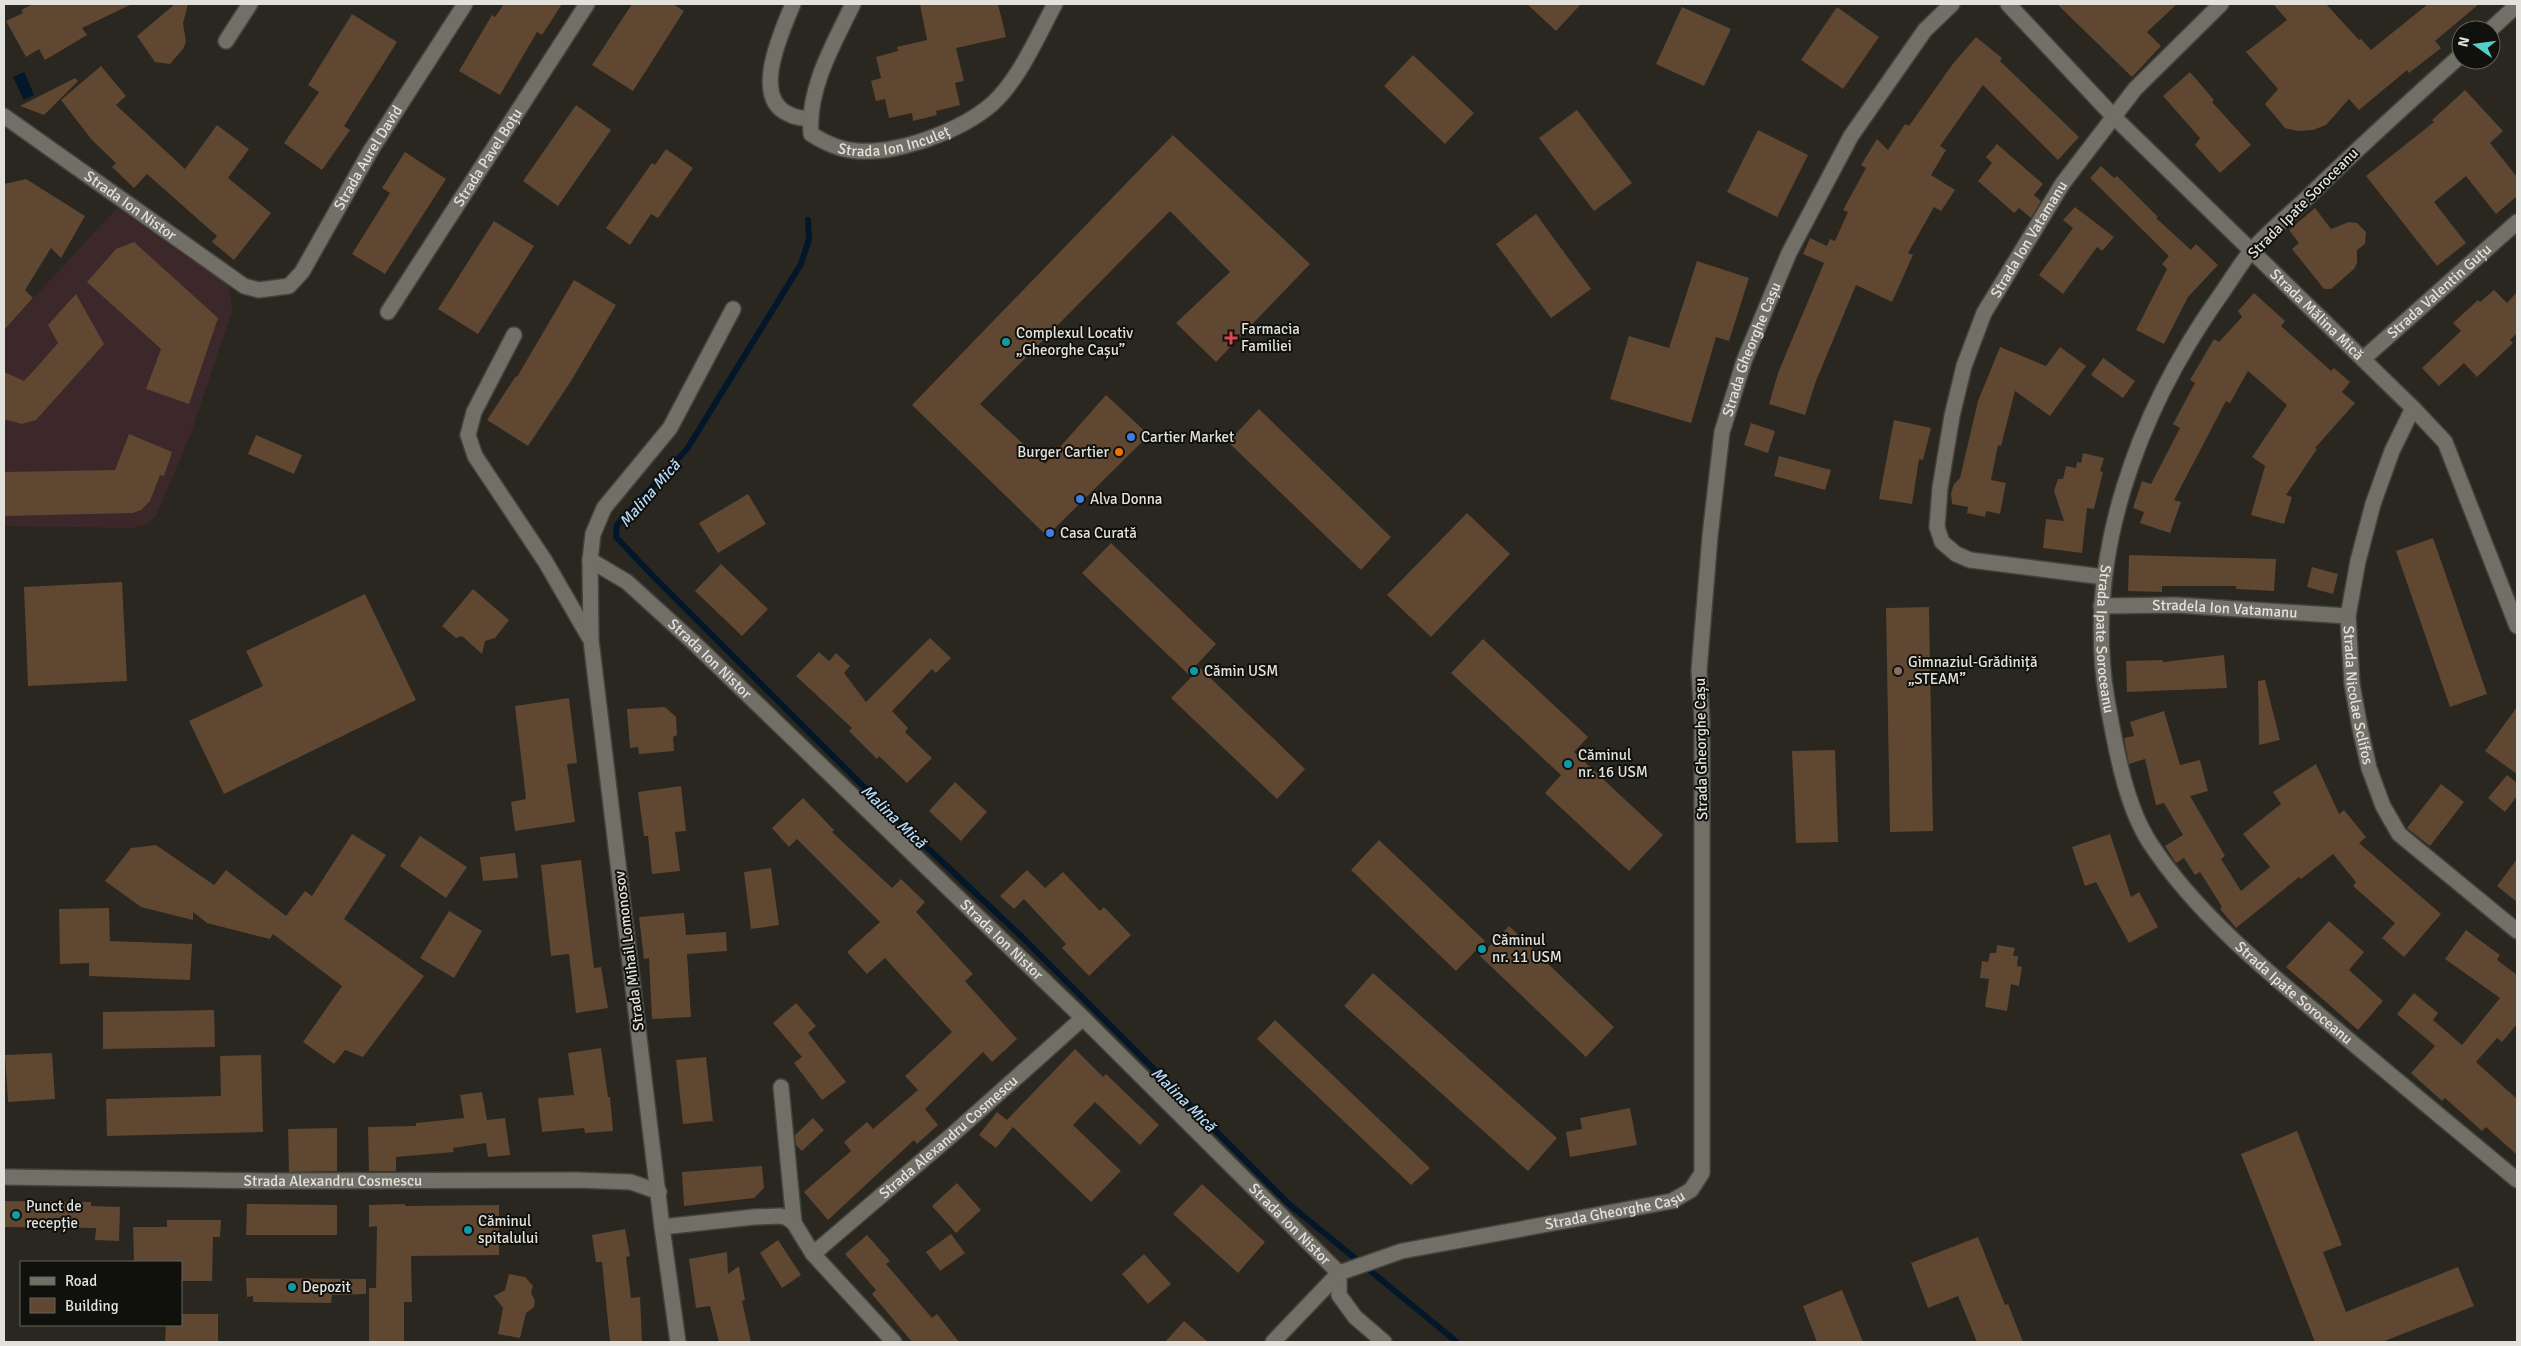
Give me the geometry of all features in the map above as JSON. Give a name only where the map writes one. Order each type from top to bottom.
[{"type":"street","points":[[226,41],[250,4]]},
{"type":"street","name":"Strada Aurel David","points":[[259,290],[289,286],[302,272],[371,150],[466,4]]},
{"type":"street","name":"Strada Pavel Boțu","points":[[388,312],[587,4]]},
{"type":"street","points":[[793,4],[770,67],[769,84],[774,102],[789,115],[810,119],[828,57],[853,4]]},
{"type":"street","name":"Strada Ion Inculeț","points":[[810,119],[811,134],[824,142],[858,151],[896,147],[944,132],[992,104],[1006,88],[1055,4]]},
{"type":"street","name":"Strada Gheorghe Cașu","points":[[1339,1273],[1402,1250],[1672,1202],[1691,1190],[1702,1173],[1703,809],[1699,671],[1710,536],[1722,432],[1744,361],[1789,253],[1851,136],[1925,30],[1952,4]]},
{"type":"street","name":"Strada Mălina Mică","points":[[2008,4],[2114,117],[2413,408],[2445,442],[2517,626]]},
{"type":"street","name":"Strada Ion Vatamanu","points":[[2104,577],[1970,560],[1956,554],[1942,542],[1937,526],[1940,488],[1952,416],[1964,366],[1984,313],[2063,183],[2135,89],[2221,4]]},
{"type":"street","points":[[2501,20],[2517,5]]},
{"type":"street","name":"Strada Ipate Soroceanu","points":[[2451,65],[2373,134],[2252,251],[2207,314],[2171,374],[2148,418],[2118,511],[2104,577],[2101,606],[2102,670],[2125,784],[2147,838],[2165,865],[2200,905],[2268,972],[2517,1180]]},
{"type":"street","name":"Strada Ion Nistor","points":[[4,116],[244,286],[259,290]]},
{"type":"street","name":"Strada Valentin Guțu","points":[[2363,359],[2517,222]]},
{"type":"street","name":"Strada Mihail Lomonosov","points":[[678,1342],[662,1227],[592,640],[590,560],[593,534],[604,508],[670,428],[733,309]]},
{"type":"street","points":[[514,335],[474,412],[468,435],[475,456],[545,561],[592,640]]},
{"type":"street","name":"Strada Nicolae Sclifos","points":[[2413,408],[2392,450],[2373,504],[2358,561],[2348,616],[2352,684],[2360,728],[2369,768],[2383,806],[2399,834],[2517,931]]},
{"type":"street","name":"Strada Ion Nistor","points":[[590,560],[627,582],[693,642],[1083,1018],[1339,1273],[1340,1295],[1355,1317],[1384,1342]]},
{"type":"street","name":"Stradela Ion Vatamanu","points":[[2101,606],[2176,606],[2348,616]]},
{"type":"street","name":"Strada Alexandru Cosmescu","points":[[813,1254],[952,1135],[1083,1018]]},
{"type":"street","points":[[781,1087],[794,1223],[813,1254],[894,1342]]},
{"type":"street","name":"Strada Alexandru Cosmescu","points":[[4,1177],[270,1181],[576,1180],[631,1182],[658,1192]]},
{"type":"street","points":[[662,1227],[781,1216],[794,1223]]},
{"type":"street","points":[[1273,1342],[1339,1273]]},
{"type":"shaded area","points":[[117,208],[188,258],[225,280],[230,291],[232,311],[191,433],[156,516],[145,525],[132,528],[4,526],[4,330]]},
{"type":"water","points":[[24,72],[34,95],[24,100],[13,77]]},
{"type":"building","points":[[33,4],[132,4],[82,28],[87,35],[45,60],[39,49],[26,57],[6,21],[23,13],[21,10]]},
{"type":"building","points":[[175,4],[188,4],[183,23],[186,42],[183,49],[170,64],[155,62],[137,36]]},
{"type":"building","points":[[504,4],[562,4],[542,35],[537,32],[500,95],[459,71],[492,15],[495,17]]},
{"type":"building","points":[[632,4],[673,4],[684,11],[633,91],[592,65]]},
{"type":"building","points":[[920,4],[998,4],[1006,37],[956,48],[964,81],[955,83],[960,105],[936,111],[937,115],[913,121],[912,113],[889,118],[885,99],[876,101],[871,81],[881,78],[876,57],[898,51],[897,47],[927,40]]},
{"type":"building","points":[[1527,4],[1581,4],[1556,31]]},
{"type":"building","points":[[2057,4],[2177,4],[2147,32],[2161,46],[2132,77]]},
{"type":"building","points":[[2273,4],[2326,4],[2359,40],[2361,39],[2371,50],[2428,4],[2479,4],[2460,20],[2451,20],[2451,28],[2435,41],[2441,48],[2409,73],[2407,70],[2359,110],[2349,99],[2326,125],[2313,130],[2298,131],[2285,128],[2265,104],[2278,89],[2246,52],[2287,20]]},
{"type":"building","points":[[1682,7],[1731,29],[1704,86],[1656,64]]},
{"type":"building","points":[[1837,7],[1879,37],[1843,89],[1801,60]]},
{"type":"building","points":[[352,14],[397,42],[344,126],[350,130],[322,170],[284,143],[319,92],[308,85]]},
{"type":"building","points":[[1976,37],[2002,58],[2000,61],[2079,137],[2058,160],[1983,85],[1940,146],[1946,150],[1931,175],[1955,190],[1941,211],[1934,207],[1908,253],[1913,255],[1892,302],[1856,285],[1816,381],[1805,415],[1769,404],[1778,373],[1824,263],[1803,254],[1810,238],[1827,246],[1830,239],[1835,241],[1848,212],[1843,210],[1866,168],[1861,165],[1877,139],[1888,150],[1905,124],[1909,126],[1952,65]]},
{"type":"building","points":[[1413,55],[1474,113],[1445,144],[1384,86]]},
{"type":"building","points":[[101,66],[126,96],[116,105],[185,169],[217,125],[249,149],[228,178],[271,213],[234,260],[212,242],[217,236],[147,174],[134,188],[112,167],[116,163],[92,140],[61,100]]},
{"type":"building","points":[[2190,72],[2214,100],[2212,102],[2251,145],[2220,173],[2195,145],[2200,138],[2163,96]]},
{"type":"building","points":[[75,78],[78,81],[44,115],[20,106]]},
{"type":"building","points":[[2465,90],[2503,131],[2490,143],[2517,177],[2517,196],[2496,214],[2466,176],[2434,202],[2466,243],[2437,266],[2366,176],[2434,122],[2432,120]]},
{"type":"building","points":[[576,105],[611,130],[558,206],[523,181]]},
{"type":"building","points":[[1577,110],[1632,183],[1594,211],[1539,138]]},
{"type":"building","points":[[1758,130],[1808,155],[1777,217],[1727,192]]},
{"type":"building","name":"Complexul Locativ „Gheorghe Cașu”","points":[[1173,135],[1310,264],[1216,362],[1176,323],[1230,272],[1170,211],[980,404],[1045,464],[1106,395],[1149,435],[1047,536],[912,405]]},
{"type":"building","points":[[1997,144],[2043,184],[2034,195],[2041,201],[2031,218],[2019,208],[2014,213],[1978,181],[1992,163],[1986,157]]},
{"type":"building","points":[[666,149],[693,168],[658,218],[651,214],[630,245],[606,228],[652,163],[655,165]]},
{"type":"building","points":[[405,152],[446,179],[385,274],[352,254],[390,193],[382,188]]},
{"type":"building","points":[[2101,166],[2114,178],[2117,176],[2158,217],[2156,218],[2191,250],[2196,244],[2218,265],[2188,297],[2164,344],[2136,330],[2167,269],[2162,264],[2169,256],[2090,178]]},
{"type":"building","points":[[26,179],[85,216],[61,258],[51,248],[25,290],[33,298],[4,330],[4,184]]},
{"type":"building","points":[[2075,207],[2114,237],[2102,251],[2097,247],[2063,294],[2039,275],[2073,228],[2063,220]]},
{"type":"building","points":[[2315,208],[2331,229],[2349,222],[2357,223],[2366,232],[2365,244],[2357,250],[2357,263],[2354,269],[2331,289],[2324,289],[2292,249],[2299,243],[2289,230]]},
{"type":"building","points":[[1536,214],[1591,289],[1551,318],[1496,244]]},
{"type":"building","points":[[494,221],[534,246],[478,334],[438,309]]},
{"type":"building","points":[[134,242],[218,318],[189,404],[146,389],[161,349],[87,282],[116,249]]},
{"type":"building","points":[[1697,261],[1749,278],[1729,341],[1716,337],[1691,423],[1610,399],[1629,336],[1669,348]]},
{"type":"building","points":[[574,280],[616,305],[571,381],[528,446],[487,420],[517,377]]},
{"type":"building","points":[[2494,290],[2507,303],[2517,292],[2517,333],[2510,340],[2513,343],[2477,377],[2464,363],[2439,386],[2422,368],[2461,331],[2453,323],[2478,300],[2480,302]]},
{"type":"building","points":[[2254,293],[2285,321],[2281,326],[2331,371],[2334,368],[2350,382],[2342,392],[2355,403],[2315,448],[2317,449],[2286,495],[2292,497],[2284,524],[2251,515],[2265,466],[2252,457],[2287,405],[2248,371],[2230,403],[2226,401],[2174,500],[2181,502],[2170,533],[2140,523],[2144,512],[2133,508],[2142,481],[2151,484],[2180,428],[2173,424],[2195,383],[2190,380],[2214,339],[2219,342],[2242,317],[2238,311]]},
{"type":"building","points":[[76,294],[104,344],[36,420],[22,424],[4,419],[4,372],[24,381],[37,367],[58,343],[48,325]]},
{"type":"building","points":[[2000,347],[2046,366],[2060,347],[2086,366],[2050,416],[2015,391],[2001,446],[1998,445],[1991,480],[2006,483],[2000,514],[1986,511],[1985,517],[1967,513],[1968,507],[1952,504],[1951,493],[1954,484],[1960,478],[1978,401]]},
{"type":"building","points":[[2103,358],[2135,381],[2123,398],[2091,375]]},
{"type":"building","points":[[1259,409],[1391,537],[1361,570],[1228,442]]},
{"type":"building","points":[[1894,420],[1931,428],[1923,460],[1919,459],[1912,504],[1879,499]]},
{"type":"building","points":[[1751,423],[1775,431],[1768,453],[1744,445]]},
{"type":"building","points":[[129,434],[172,452],[164,476],[160,475],[150,501],[141,510],[133,513],[4,516],[4,472],[115,470]]},
{"type":"building","points":[[256,435],[302,455],[294,474],[248,454]]},
{"type":"building","points":[[2083,453],[2104,458],[2100,471],[2103,472],[2094,509],[2087,508],[2082,553],[2043,548],[2046,519],[2064,521],[2054,491],[2058,479],[2063,479],[2066,466],[2076,468],[2077,462],[2081,463]]},
{"type":"building","points":[[1779,456],[1831,470],[1825,490],[1774,476]]},
{"type":"building","points":[[748,494],[766,524],[718,553],[699,523]]},
{"type":"building","points":[[1467,513],[1510,554],[1431,637],[1387,595]]},
{"type":"building","points":[[2433,538],[2487,694],[2450,707],[2396,551]]},
{"type":"building","points":[[1111,543],[1216,644],[1188,674],[1082,573]]},
{"type":"building","points":[[2129,555],[2276,559],[2274,591],[2236,589],[2236,586],[2162,586],[2162,592],[2128,591]]},
{"type":"building","points":[[721,564],[768,609],[742,636],[695,591]]},
{"type":"building","points":[[2312,567],[2338,574],[2333,594],[2307,587]]},
{"type":"building","points":[[122,582],[127,681],[28,686],[24,587]]},
{"type":"building","points":[[473,589],[509,620],[495,638],[485,641],[482,654],[462,636],[456,638],[442,626]]},
{"type":"building","points":[[365,594],[416,700],[224,794],[189,721],[263,686],[246,651]]},
{"type":"building","points":[[1929,607],[1933,831],[1890,832],[1886,608]]},
{"type":"building","points":[[930,638],[951,658],[936,673],[932,669],[892,711],[908,728],[905,732],[932,758],[907,783],[879,756],[877,759],[849,731],[852,728],[796,676],[819,652],[829,661],[836,653],[850,666],[844,673],[866,702]]},
{"type":"building","name":"Căminul nr. 16 USM","points":[[1483,639],[1588,737],[1574,752],[1663,835],[1629,871],[1545,793],[1561,775],[1451,673]]},
{"type":"building","points":[[2224,655],[2227,688],[2127,692],[2126,661],[2163,660],[2163,662]]},
{"type":"building","points":[[1200,668],[1305,769],[1277,799],[1171,698]]},
{"type":"building","points":[[2265,680],[2280,740],[2259,745],[2258,681]]},
{"type":"building","points":[[569,698],[577,763],[567,764],[575,822],[515,831],[511,802],[526,799],[515,706]]},
{"type":"building","points":[[665,707],[676,717],[677,735],[673,737],[674,751],[639,754],[638,747],[630,748],[627,709]]},
{"type":"building","points":[[2517,707],[2517,774],[2485,751]]},
{"type":"building","points":[[2164,711],[2180,765],[2200,760],[2208,791],[2190,796],[2225,856],[2221,859],[2241,891],[2270,867],[2243,834],[2281,804],[2273,792],[2316,764],[2339,814],[2344,810],[2366,837],[2359,843],[2441,914],[2404,957],[2382,938],[2395,923],[2353,886],[2356,882],[2333,854],[2301,879],[2299,877],[2236,928],[2220,909],[2222,907],[2200,872],[2195,875],[2184,858],[2176,863],[2165,846],[2183,835],[2164,803],[2156,805],[2145,759],[2129,764],[2124,738],[2134,736],[2130,722]]},
{"type":"building","points":[[1835,750],[1838,842],[1796,843],[1792,751]]},
{"type":"building","points":[[2507,775],[2517,783],[2517,796],[2505,812],[2488,798]]},
{"type":"building","points":[[955,782],[987,812],[961,841],[929,811]]},
{"type":"building","points":[[2441,784],[2464,802],[2430,846],[2407,828]]},
{"type":"building","points":[[681,786],[686,831],[675,832],[680,871],[652,874],[648,836],[644,836],[638,792]]},
{"type":"building","points":[[803,798],[834,830],[832,832],[892,888],[901,879],[925,902],[916,912],[973,974],[965,981],[1017,1039],[992,1062],[983,1052],[925,1109],[938,1125],[917,1144],[914,1140],[828,1220],[804,1192],[851,1151],[844,1142],[867,1122],[873,1129],[918,1090],[905,1076],[952,1032],[885,958],[867,974],[847,952],[880,922],[797,839],[789,847],[772,828]]},
{"type":"building","points":[[352,834],[386,855],[344,919],[424,976],[363,1057],[345,1050],[334,1064],[303,1042],[342,986],[273,934],[270,939],[207,923],[193,912],[193,920],[141,907],[105,881],[131,848],[156,845],[214,885],[226,870],[286,916],[305,891],[312,896]]},
{"type":"building","points":[[2110,834],[2131,897],[2139,892],[2158,927],[2129,943],[2096,882],[2085,886],[2072,847]]},
{"type":"building","points":[[420,836],[467,867],[446,898],[400,866]]},
{"type":"building","points":[[1379,840],[1485,941],[1456,971],[1351,870]]},
{"type":"building","points":[[515,853],[518,878],[483,881],[480,857]]},
{"type":"building","points":[[2517,859],[2517,902],[2497,886]]},
{"type":"building","points":[[581,860],[594,968],[601,967],[608,1008],[576,1013],[569,954],[551,956],[541,865]]},
{"type":"building","points":[[771,868],[779,925],[751,929],[744,872]]},
{"type":"building","points":[[1027,870],[1045,888],[1063,872],[1100,911],[1104,907],[1131,935],[1089,976],[1062,948],[1066,944],[1024,899],[1014,909],[1000,896]]},
{"type":"building","points":[[109,908],[110,941],[192,944],[190,980],[89,976],[89,963],[60,964],[59,909]]},
{"type":"building","points":[[449,911],[482,931],[454,978],[420,958]]},
{"type":"building","points":[[684,913],[686,935],[726,932],[727,951],[687,954],[691,1017],[652,1019],[649,958],[644,959],[639,917]]},
{"type":"building","points":[[2329,921],[2364,952],[2349,970],[2383,1001],[2358,1030],[2286,967]]},
{"type":"building","points":[[1509,926],[1614,1027],[1586,1057],[1480,956]]},
{"type":"building","points":[[2466,930],[2500,955],[2497,960],[2517,975],[2517,1024],[2502,1042],[2497,1038],[2476,1062],[2517,1099],[2517,1155],[2486,1127],[2482,1131],[2445,1098],[2442,1101],[2411,1073],[2435,1046],[2397,1014],[2414,993],[2438,1013],[2433,1020],[2462,1045],[2500,998],[2445,959]]},
{"type":"building","points":[[1997,945],[2015,948],[2013,956],[2018,956],[2017,966],[2022,967],[2019,986],[2011,984],[2007,1011],[1985,1007],[1989,979],[1980,978],[1982,961],[1988,962],[1990,953],[1996,953]]},
{"type":"building","points":[[1373,973],[1557,1138],[1528,1171],[1344,1006]]},
{"type":"building","points":[[796,1003],[816,1026],[808,1033],[846,1082],[822,1100],[794,1063],[802,1057],[773,1023]]},
{"type":"building","points":[[214,1010],[215,1047],[103,1049],[103,1012]]},
{"type":"building","points":[[1275,1020],[1430,1168],[1411,1185],[1257,1039]]},
{"type":"building","points":[[601,1048],[608,1097],[610,1097],[613,1131],[585,1133],[584,1128],[542,1132],[538,1098],[574,1095],[568,1053]]},
{"type":"building","points":[[1075,1049],[1103,1077],[1106,1074],[1159,1125],[1140,1145],[1095,1102],[1073,1125],[1121,1171],[1091,1202],[1013,1127],[996,1148],[979,1135],[997,1112],[1007,1120]]},
{"type":"building","points":[[52,1053],[55,1099],[8,1102],[5,1055]]},
{"type":"building","points":[[261,1055],[263,1132],[107,1136],[106,1099],[221,1096],[220,1056]]},
{"type":"building","points":[[706,1057],[713,1121],[683,1124],[676,1060]]},
{"type":"building","points":[[482,1092],[487,1120],[505,1118],[510,1155],[488,1157],[486,1143],[453,1148],[454,1152],[396,1157],[396,1171],[369,1171],[368,1127],[416,1126],[416,1123],[464,1118],[460,1095]]},
{"type":"building","points":[[1630,1108],[1637,1145],[1570,1157],[1566,1132],[1582,1129],[1580,1118]]},
{"type":"building","points":[[813,1118],[824,1130],[802,1151],[796,1145],[795,1135]]},
{"type":"building","points":[[337,1128],[337,1171],[289,1172],[288,1129]]},
{"type":"building","points":[[2297,1131],[2342,1245],[2323,1252],[2346,1312],[2458,1267],[2474,1306],[2382,1342],[2315,1342],[2241,1154]]},
{"type":"building","points":[[762,1166],[764,1188],[754,1198],[684,1206],[682,1172]]},
{"type":"building","points":[[957,1183],[981,1210],[956,1233],[932,1206]]},
{"type":"building","points":[[1202,1184],[1265,1242],[1238,1273],[1173,1214]]},
{"type":"building","points":[[4,1201],[91,1202],[91,1206],[120,1207],[119,1241],[95,1240],[96,1228],[4,1227]]},
{"type":"building","points":[[247,1204],[337,1205],[337,1235],[246,1235]]},
{"type":"building","points":[[405,1204],[405,1206],[499,1205],[499,1255],[411,1256],[412,1302],[404,1302],[404,1342],[369,1342],[369,1288],[376,1288],[377,1226],[369,1227],[369,1205]]},
{"type":"building","points":[[167,1220],[221,1220],[220,1237],[213,1237],[212,1281],[182,1281],[182,1261],[134,1261],[133,1227],[167,1227]]},
{"type":"building","points":[[625,1229],[630,1256],[626,1257],[631,1298],[640,1297],[642,1342],[610,1342],[602,1262],[596,1262],[592,1235]]},
{"type":"building","points":[[951,1234],[965,1253],[940,1271],[926,1252]]},
{"type":"building","points":[[867,1235],[890,1261],[886,1264],[932,1318],[937,1314],[959,1342],[912,1342],[872,1294],[876,1290],[845,1254]]},
{"type":"building","points":[[1978,1237],[2005,1305],[2008,1304],[2023,1342],[1977,1342],[1958,1296],[1928,1308],[1911,1263]]},
{"type":"building","points":[[778,1240],[801,1275],[782,1288],[760,1253]]},
{"type":"building","points":[[727,1252],[728,1274],[739,1266],[745,1300],[742,1301],[751,1342],[719,1342],[710,1306],[696,1308],[689,1259]]},
{"type":"building","points":[[1144,1254],[1171,1284],[1148,1304],[1122,1274]]},
{"type":"building","points":[[509,1274],[525,1277],[533,1286],[531,1293],[535,1301],[534,1307],[526,1313],[520,1338],[498,1334],[503,1308],[494,1296],[505,1290]]},
{"type":"building","name":"Depozit","points":[[246,1278],[366,1279],[366,1294],[332,1295],[331,1303],[253,1302],[253,1296],[247,1297]]},
{"type":"building","points":[[1842,1290],[1863,1342],[1817,1342],[1803,1306]]},
{"type":"building","points":[[182,1314],[218,1314],[218,1342],[165,1342],[166,1326],[182,1326]]},
{"type":"building","points":[[1184,1321],[1208,1342],[1165,1342]]},
{"type":"waterway","name":"Malina Mică","points":[[808,220],[809,239],[801,264],[687,449],[617,525],[616,537],[883,806],[1022,937],[1290,1205],[1457,1342]]},
{"type":"place","name":"Farmacia Familiei","points":[[1231,338]]},
{"type":"place","name":"Complexul Locativ „Gheorghe Cașu”","points":[[1006,342]]},
{"type":"place","name":"Cartier Market","points":[[1131,437]]},
{"type":"place","name":"Burger Cartier","points":[[1119,452]]},
{"type":"place","name":"Alva Donna","points":[[1080,499]]},
{"type":"place","name":"Casa Curată","points":[[1050,533]]},
{"type":"place","name":"Cămin USM","points":[[1194,671]]},
{"type":"place","name":"Gimnaziul-Grădiniță „STEAM”","points":[[1898,671]]},
{"type":"place","name":"Căminul nr. 16 USM","points":[[1568,764]]},
{"type":"place","name":"Căminul nr. 11 USM","points":[[1482,949]]},
{"type":"place","name":"Punct de recepție","points":[[16,1215]]},
{"type":"place","name":"Căminul spitalului","points":[[468,1230]]},
{"type":"place","name":"Depozit","points":[[292,1287]]}]
